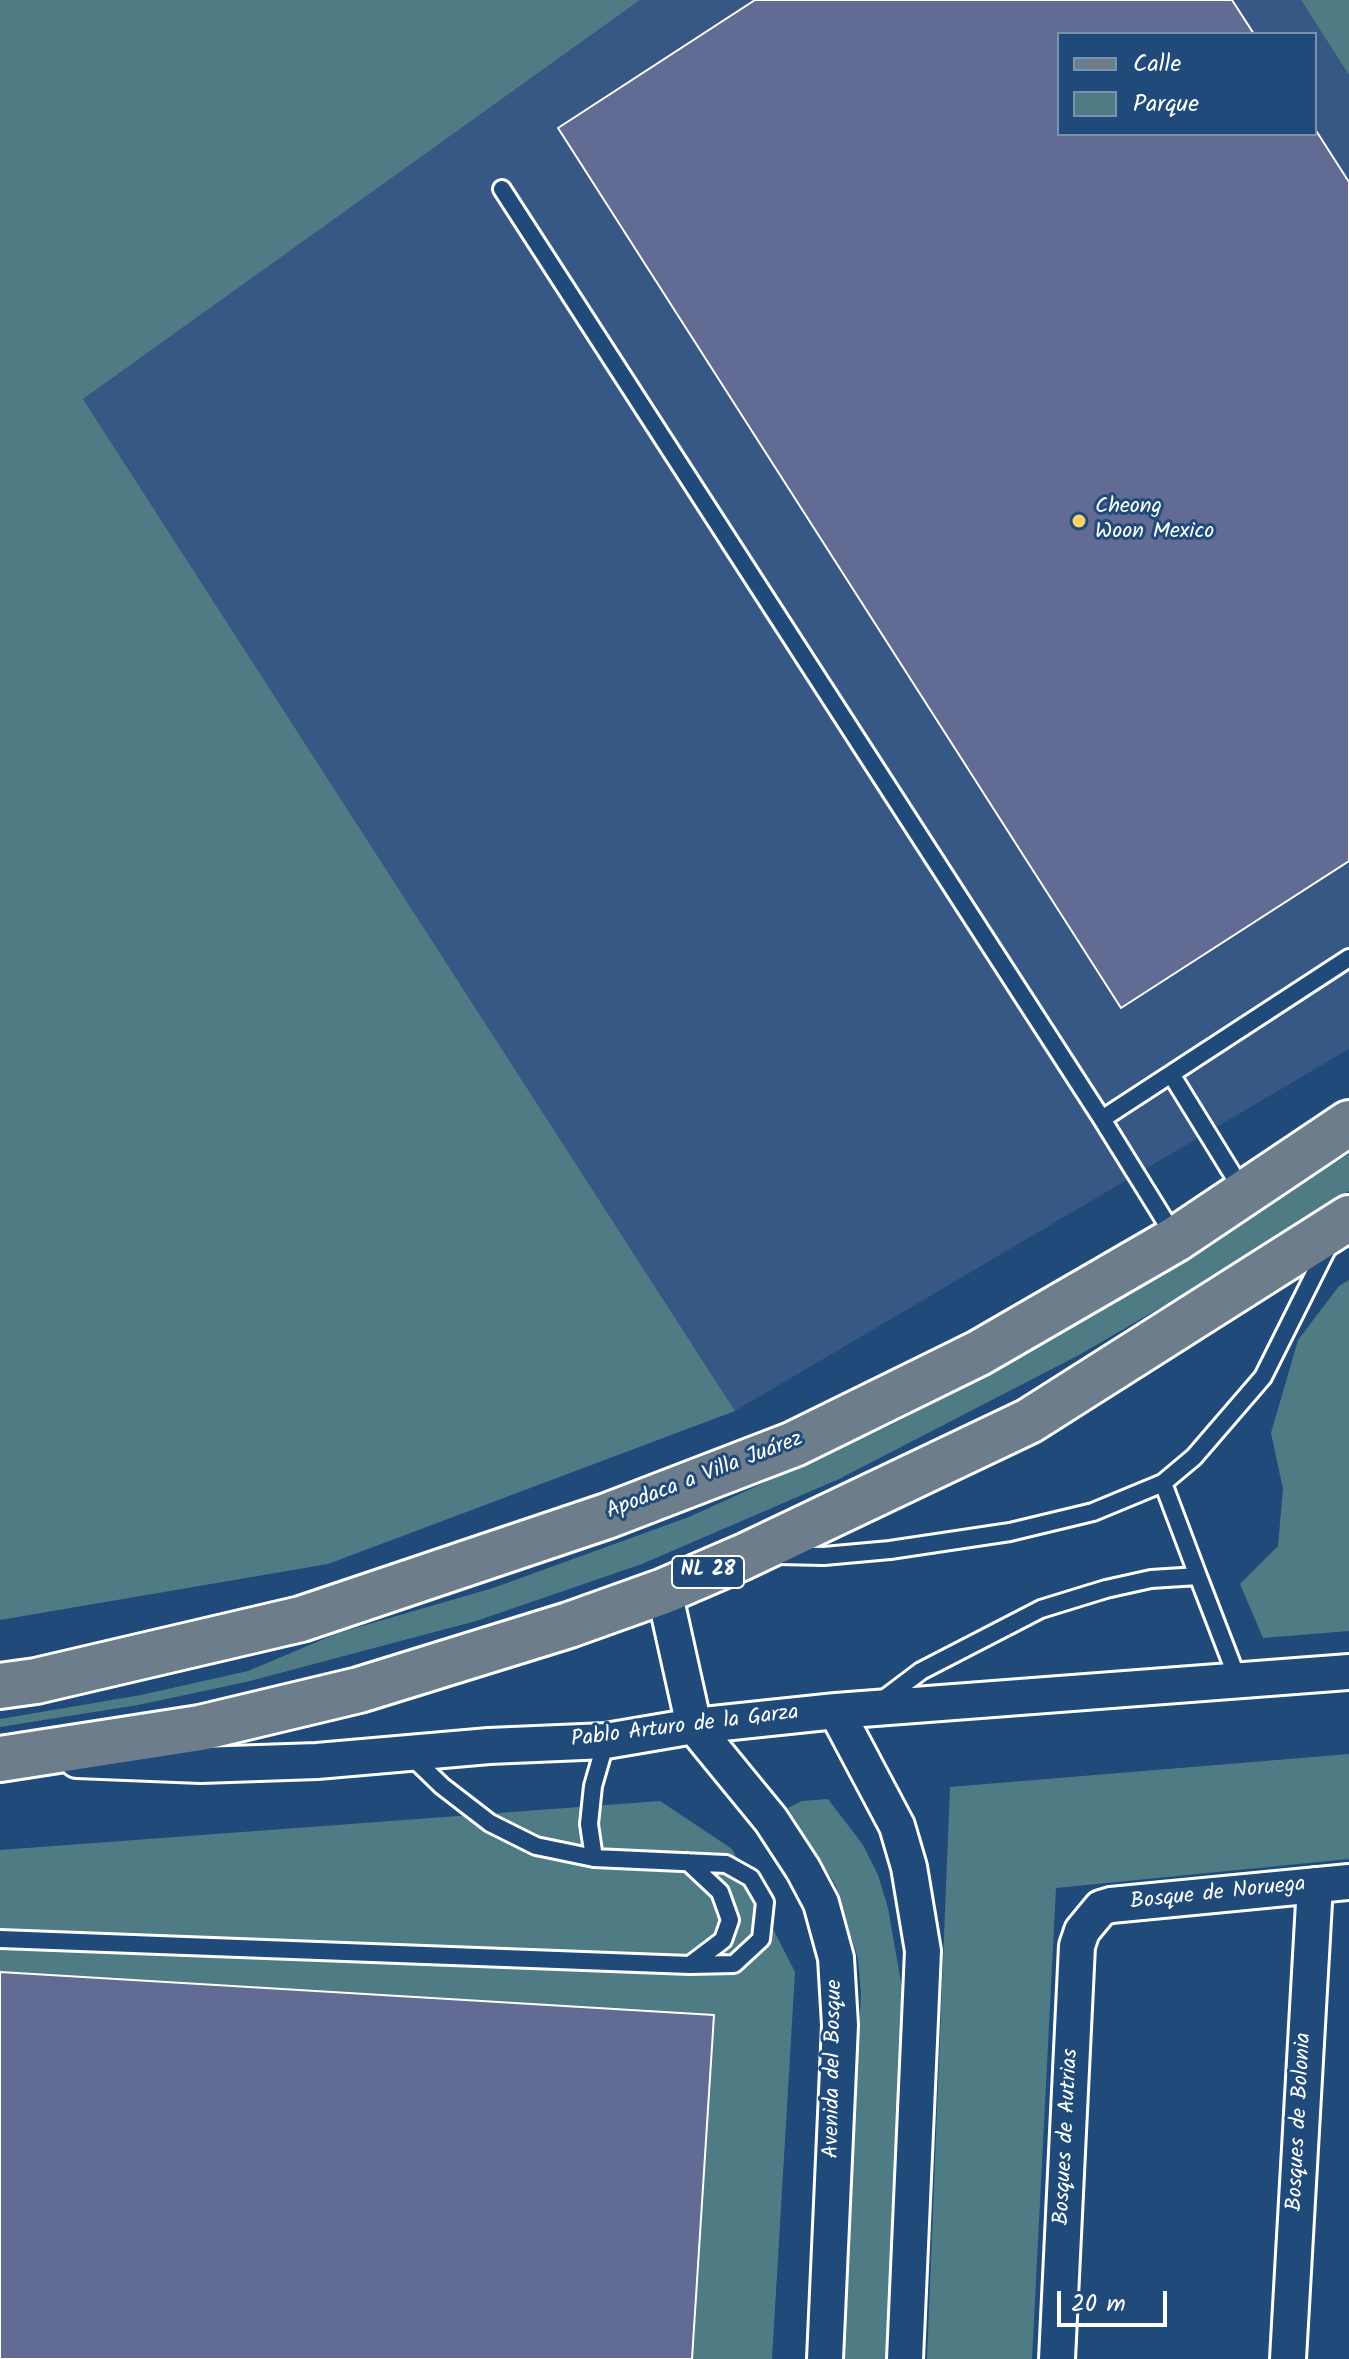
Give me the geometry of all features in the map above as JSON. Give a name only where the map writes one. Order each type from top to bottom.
[{"type":"main road","name":"Apodaca a Villa Juárez","points":[[0,1686],[36,1681],[301,1619],[622,1510],[794,1444],[979,1353],[1176,1239],[1349,1123]]},
{"type":"main road","name":"NL 28","points":[[10,1758],[200,1728],[359,1690],[569,1625],[664,1591],[743,1557],[1029,1421],[1344,1222]]},
{"type":"street","points":[[664,1591],[694,1726]]},
{"type":"street","name":"Pablo Arturo de la Garza","points":[[10,1758],[201,1765],[317,1761],[606,1741],[694,1726],[873,1707],[1349,1672]]},
{"type":"street","points":[[836,1711],[897,1826],[909,1867],[923,1951],[905,2359]]},
{"type":"street","name":"Avenida del Bosque","points":[[694,1726],[771,1820],[803,1869],[821,1903],[836,1958],[840,2025],[825,2359]]},
{"type":"street","name":"Bosque de Noruega","points":[[1091,1918],[1101,1908],[1111,1905],[1349,1882]]},
{"type":"street","name":"Bosques de Bolonia","points":[[1288,2359],[1315,1885]]},
{"type":"street","name":"Bosques de Autrias","points":[[1057,2359],[1077,1946],[1091,1918]]},
{"type":"lane","points":[[502,189],[1102,1119],[1176,1239]]},
{"type":"lane","points":[[1102,1119],[1349,958]]},
{"type":"lane","points":[[1171,1074],[1243,1193]]},
{"type":"lane","points":[[743,1557],[824,1556],[890,1550],[1010,1532],[1093,1512],[1163,1483],[1194,1457],[1263,1377],[1344,1222]]},
{"type":"lane","points":[[1163,1483],[1238,1680]]},
{"type":"lane","points":[[873,1707],[921,1671],[1041,1609],[1151,1579],[1198,1576]]},
{"type":"lane","points":[[594,1858],[589,1824],[593,1786],[606,1741]]},
{"type":"lane","points":[[0,1939],[690,1965],[734,1964],[761,1939],[765,1902],[751,1878],[726,1864],[594,1858],[536,1846],[490,1823],[442,1786],[408,1753]]},
{"type":"lane","points":[[688,1862],[720,1892],[730,1920],[723,1940],[690,1965]]},
{"type":"shaded area","points":[[640,0],[1301,0],[1349,75],[1349,1049],[735,1411],[83,399]]},
{"type":"green space","points":[[0,0],[640,0],[83,399],[735,1411],[328,1564],[0,1620]]},
{"type":"green space","points":[[1301,0],[1349,0],[1349,75]]},
{"type":"green space","points":[[1349,1154],[1349,1191],[1251,1255],[1079,1355],[839,1479],[642,1564],[476,1621],[246,1682],[138,1705],[0,1727],[0,1719],[141,1695],[248,1671],[338,1633],[493,1588],[689,1517],[895,1423],[1055,1338]]},
{"type":"green space","points":[[1349,1280],[1349,1631],[1263,1638],[1240,1584],[1278,1546],[1283,1489],[1271,1433],[1298,1340],[1339,1286]]},
{"type":"green space","points":[[1349,1754],[1349,1859],[1056,1888],[1032,2359],[927,2359],[950,1787]]},
{"type":"green space","points":[[828,1799],[863,1845],[878,1875],[888,1908],[902,1988],[886,2359],[842,2359],[861,1994],[858,1959],[836,1886],[788,1808],[802,1801]]},
{"type":"green space","points":[[660,1801],[732,1849],[795,1972],[772,2359],[0,2359],[0,1850]]},
{"type":"building","name":"Cheong Woon Mexico","points":[[755,0],[1232,0],[1253,32],[1057,32],[1057,136],[1317,136],[1317,132],[1349,182],[1349,861],[1121,1008],[558,128]]},
{"type":"building","points":[[0,1972],[714,2015],[692,2359],[0,2359]]},
{"type":"place","name":"Cheong Woon Mexico","points":[[1079,521]]}]
